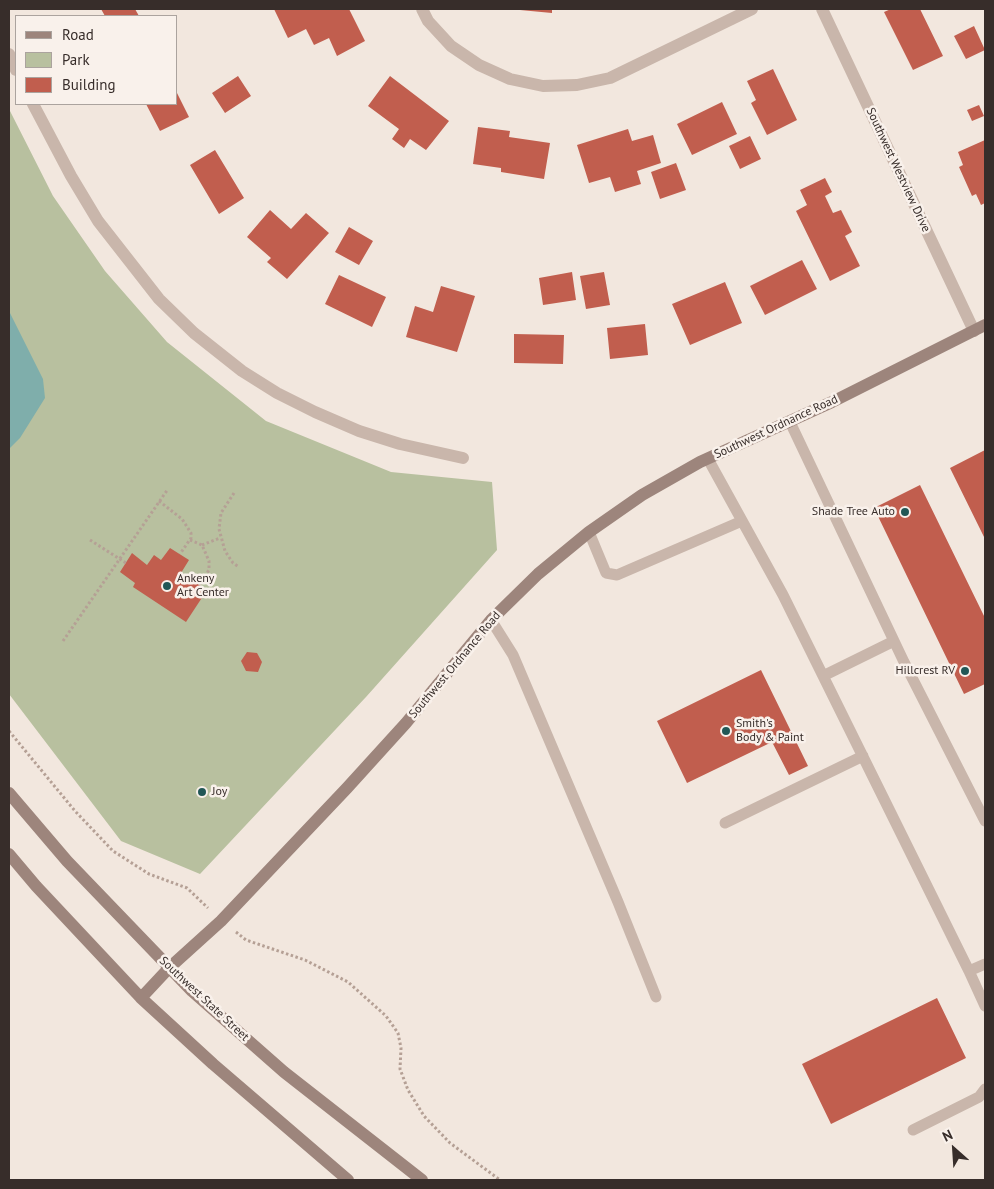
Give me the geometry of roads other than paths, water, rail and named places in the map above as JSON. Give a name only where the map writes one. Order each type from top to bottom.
[{"type":"street","points":[[422,9],[428,21],[451,46],[479,65],[510,79],[543,86],[577,85],[610,78],[752,9]]},
{"type":"street","name":"Southwest Westview Drive","points":[[822,9],[980,328]]},
{"type":"street","points":[[9,54],[15,68]]},
{"type":"street","points":[[34,105],[67,168],[98,220],[159,299],[194,333],[242,371],[277,393],[315,412],[359,431],[400,444],[463,458]]},
{"type":"street","name":"Southwest Ordnance Road","points":[[141,998],[169,968],[221,921],[347,788],[492,620],[538,574],[589,532],[642,495],[708,459],[790,422],[980,328]]},
{"type":"street","name":"Southwest State Street","points":[[9,793],[68,861],[192,991],[284,1072],[422,1180]]},
{"type":"street","points":[[9,854],[55,907],[141,998],[213,1064],[348,1180]]},
{"type":"lane","points":[[790,422],[894,641],[985,821]]},
{"type":"lane","points":[[708,459],[783,595],[985,1006]]},
{"type":"lane","points":[[589,532],[606,572],[617,574],[742,521]]},
{"type":"lane","points":[[492,620],[513,655],[618,902],[656,997]]},
{"type":"lane","points":[[823,676],[894,641]]},
{"type":"lane","points":[[724,823],[863,756]]},
{"type":"lane","points":[[969,971],[985,964]]},
{"type":"lane","points":[[913,1130],[979,1096],[985,1089]]},
{"type":"water","points":[[9,311],[43,379],[45,398],[20,438],[9,449]]},
{"type":"place","name":"Shade Tree Auto","points":[[905,512]]},
{"type":"place","name":"Ankeny Art Center","points":[[167,586]]},
{"type":"place","name":"Hillcrest RV","points":[[965,671]]},
{"type":"place","name":"Smith's Body & Paint","points":[[726,731]]},
{"type":"place","name":"Joy","points":[[202,792]]}]
